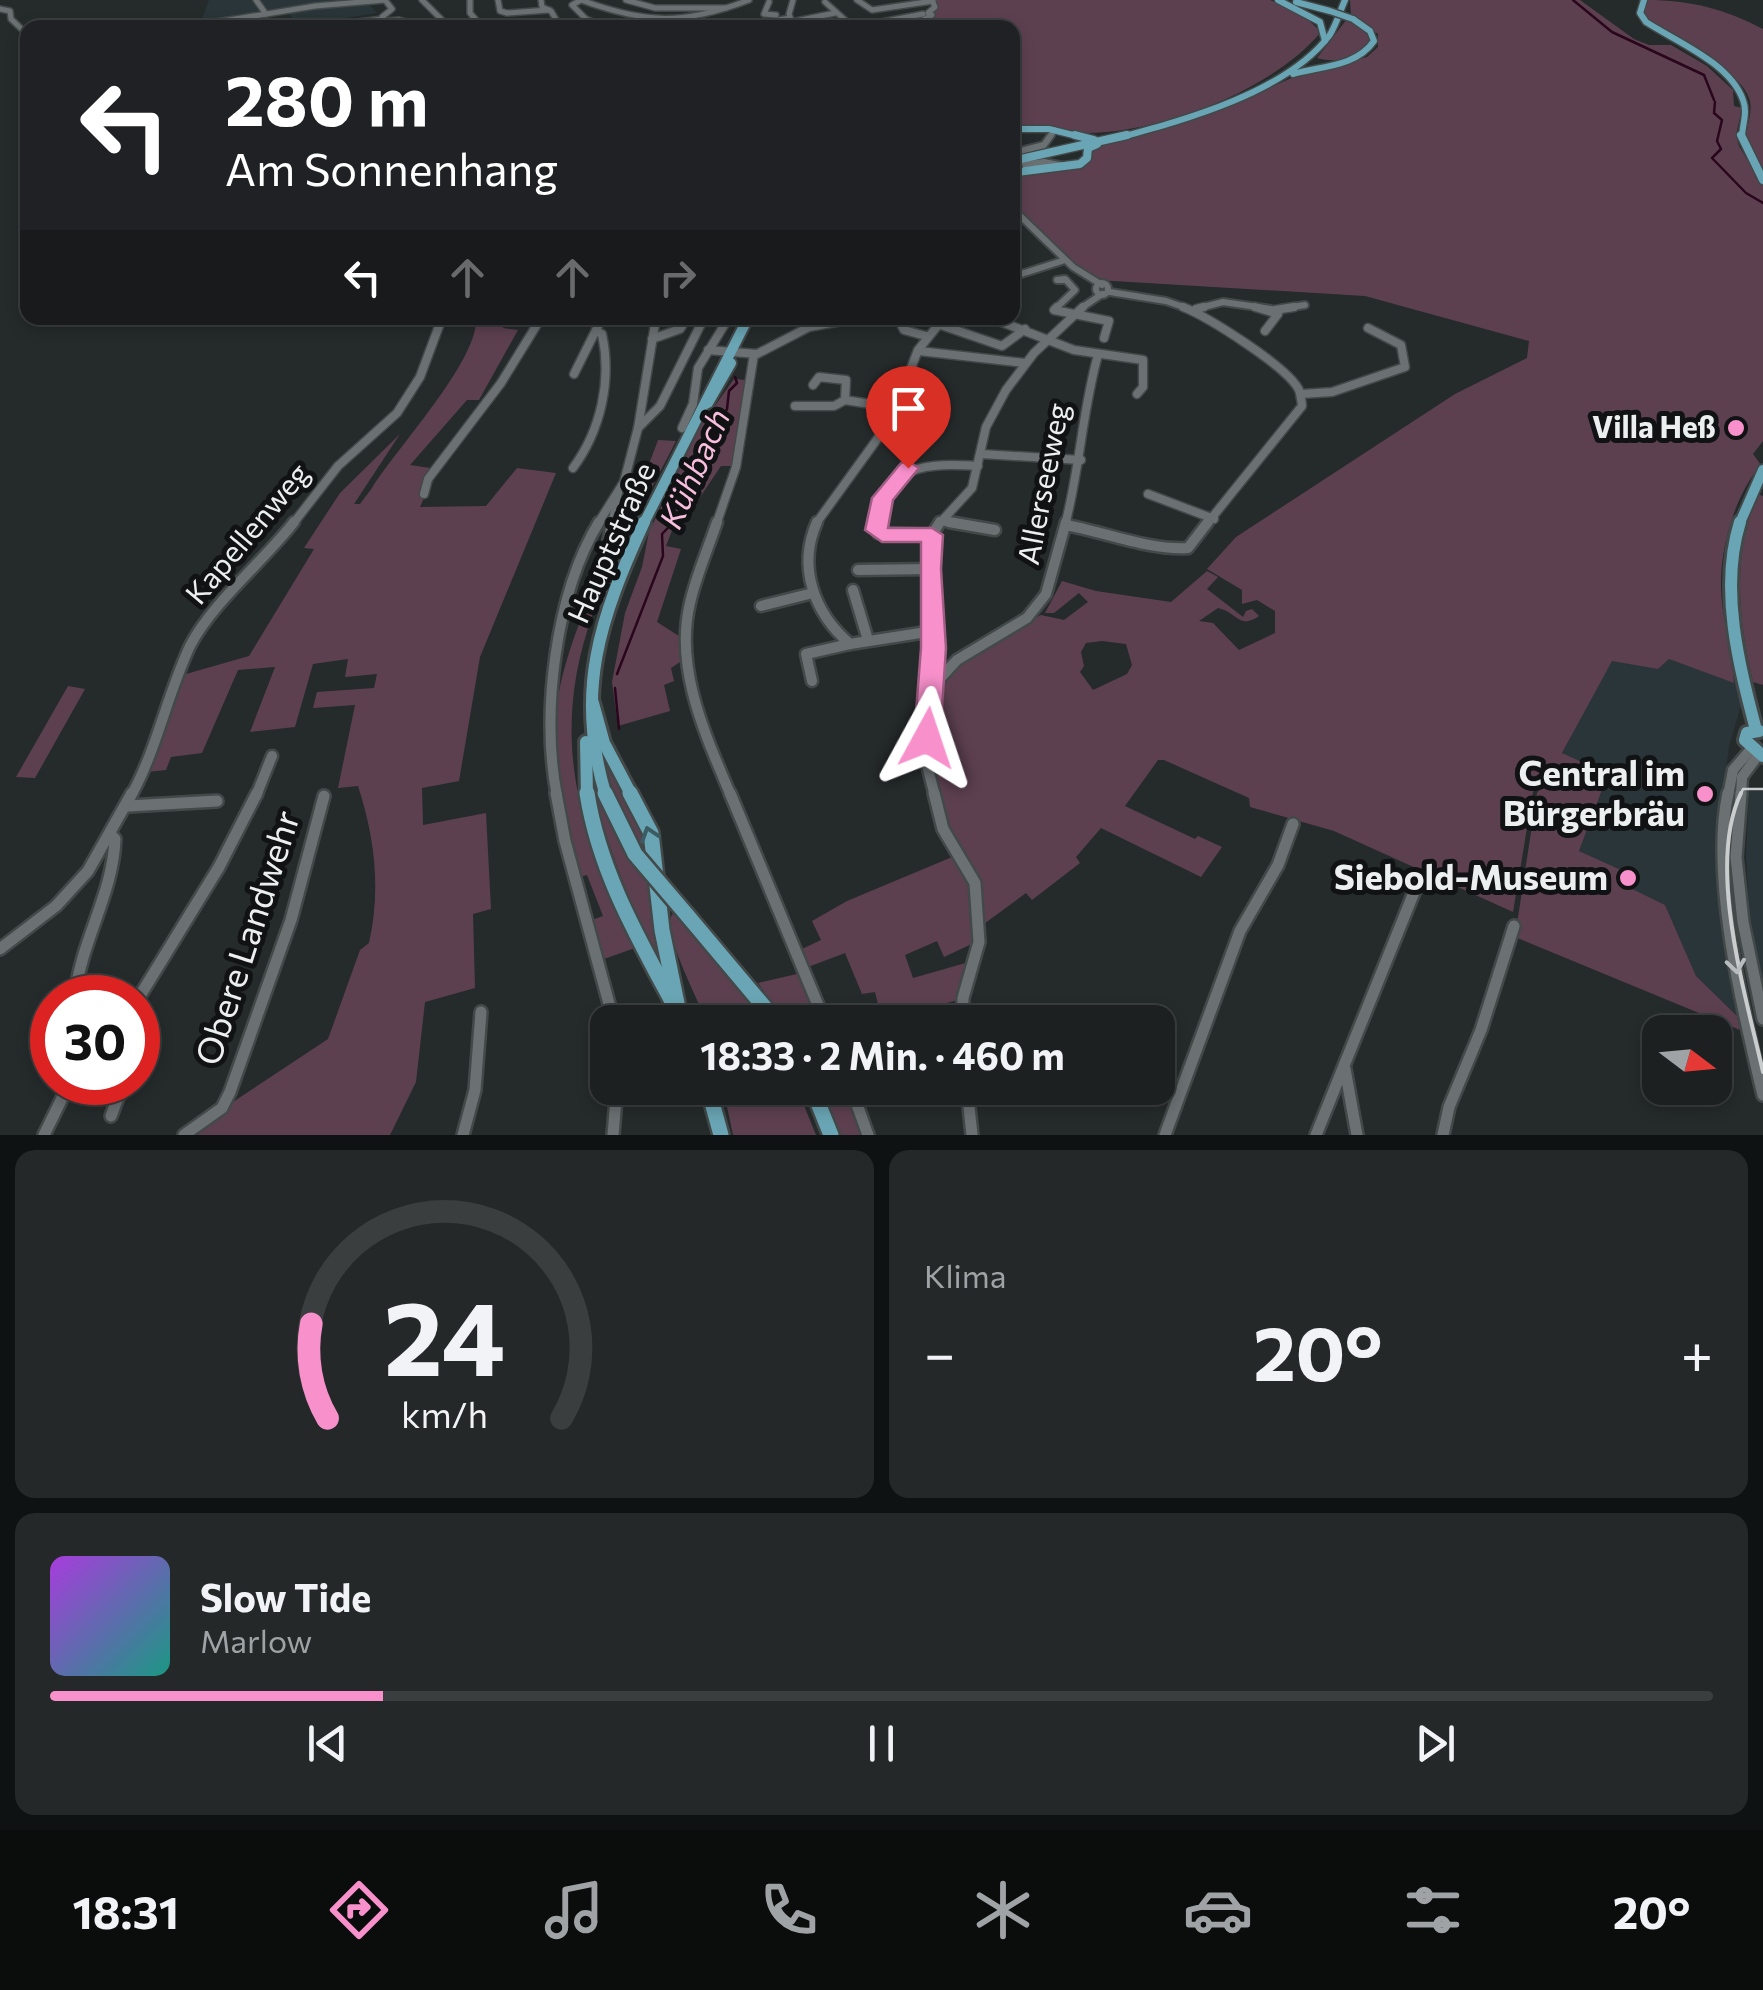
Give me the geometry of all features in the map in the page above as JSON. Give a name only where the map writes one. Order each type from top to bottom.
[{"type":"main road","points":[[1278,0],[1315,18],[1325,29],[1325,41]]},
{"type":"main road","points":[[1289,0],[1317,5],[1328,0]]},
{"type":"main road","points":[[1279,78],[1325,41],[1342,16],[1345,0]]},
{"type":"main road","points":[[1644,0],[1640,12],[1646,22],[1719,70],[1742,93],[1746,113],[1740,135],[1763,180]]},
{"type":"main road","points":[[1020,162],[1067,168],[1080,164],[1087,158],[1088,148],[1203,112],[1279,78],[1346,61],[1366,53],[1374,41],[1370,31],[1353,20],[1299,2]]},
{"type":"main road","points":[[1310,56],[1320,62],[1346,61]]},
{"type":"main road","points":[[1020,129],[1055,130],[1086,140],[1109,140]]},
{"type":"main road","points":[[1067,148],[1074,143],[1071,136]]},
{"type":"main road","points":[[1020,160],[1109,140]]},
{"type":"main road","points":[[1043,154],[1109,140]]},
{"type":"main road","points":[[1043,154],[1076,155],[1082,160],[1080,164]]},
{"type":"main road","name":"Hauptstraße","points":[[688,426],[720,384],[745,325]]},
{"type":"main road","name":"Hauptstraße","points":[[588,728],[594,647],[608,601],[688,426],[752,325]]},
{"type":"main road","points":[[1758,753],[1745,736],[1761,729],[1752,708],[1734,617],[1733,561],[1741,514],[1763,470]]},
{"type":"main road","points":[[589,687],[604,743],[650,832],[662,930],[677,1005]]},
{"type":"main road","points":[[588,728],[602,790],[636,854],[763,1005]]},
{"type":"main road","points":[[588,728],[584,770],[594,826],[642,950],[673,1005]]},
{"type":"main road","points":[[713,1105],[721,1135]]},
{"type":"main road","points":[[819,1105],[831,1135]]},
{"type":"street","points":[[256,0],[266,14]]},
{"type":"street","points":[[226,20],[313,3],[385,0]]},
{"type":"street","points":[[422,0],[442,20]]},
{"type":"street","points":[[498,0],[500,11],[506,16],[549,10]]},
{"type":"street","points":[[541,0],[542,7],[556,20]]},
{"type":"street","points":[[586,20],[572,5],[581,0],[640,20]]},
{"type":"street","points":[[626,0],[667,11],[713,6],[729,9]]},
{"type":"street","points":[[618,15],[658,0]]},
{"type":"street","points":[[687,20],[748,0]]},
{"type":"street","points":[[858,1],[870,0]]},
{"type":"street","points":[[858,1],[872,10],[933,0],[935,6],[926,14],[886,20]]},
{"type":"street","points":[[769,2],[763,12],[766,16],[786,20]]},
{"type":"street","points":[[825,2],[844,20]]},
{"type":"street","points":[[231,10],[237,18]]},
{"type":"street","points":[[2,12],[10,11],[11,19],[20,28]]},
{"type":"street","points":[[796,20],[835,13]]},
{"type":"street","points":[[926,14],[926,20]]},
{"type":"street","points":[[1020,158],[1044,145],[1055,130]]},
{"type":"street","points":[[1020,216],[1100,290],[1178,302],[1196,310],[1268,362],[1301,394]]},
{"type":"street","points":[[1020,273],[1065,260]]},
{"type":"street","points":[[1066,280],[1075,290],[1054,310],[1109,321],[1104,338]]},
{"type":"street","points":[[963,1005],[979,942],[975,883],[967,864],[956,856],[937,811],[928,769],[932,535],[940,521],[969,492],[988,422],[1025,364],[1100,290]]},
{"type":"street","points":[[1196,310],[1223,302],[1275,310],[1305,305]]},
{"type":"street","points":[[1265,330],[1277,316],[1275,310]]},
{"type":"street","name":"Kapellenweg","points":[[0,949],[73,890],[128,806],[165,720],[190,647],[202,628],[273,549],[338,466],[397,414],[420,377],[439,325]]},
{"type":"street","points":[[424,494],[428,479],[501,383],[537,325]]},
{"type":"street","points":[[574,374],[599,325]]},
{"type":"street","points":[[609,1005],[565,841],[551,766],[558,636],[580,553],[618,493],[634,456],[655,325]]},
{"type":"street","points":[[652,339],[680,330],[683,325]]},
{"type":"street","points":[[638,428],[660,406],[700,325]]},
{"type":"street","points":[[688,426],[696,375],[724,325]]},
{"type":"street","points":[[708,350],[754,354],[820,325]]},
{"type":"street","points":[[903,325],[904,330],[926,336]]},
{"type":"street","points":[[850,644],[827,621],[813,593],[804,558],[810,533],[850,471],[883,432],[926,336],[936,325]]},
{"type":"street","points":[[952,325],[1000,346],[1025,329]]},
{"type":"street","points":[[1013,325],[1074,350],[1143,360],[1143,388],[1137,394]]},
{"type":"street","points":[[1301,394],[1339,390],[1404,367],[1406,353],[1400,343],[1368,328]]},
{"type":"street","points":[[573,468],[593,442],[607,374],[607,349],[602,334],[596,331]]},
{"type":"street","points":[[919,351],[1025,364]]},
{"type":"street","points":[[754,354],[736,466],[690,604],[685,664],[709,743],[818,1005]]},
{"type":"street","name":"Allerseeweg","points":[[932,688],[957,660],[1033,612],[1052,580],[1081,460],[1088,390],[1098,355]]},
{"type":"street","points":[[818,377],[847,381],[845,400]]},
{"type":"street","points":[[1066,526],[1175,551],[1191,547],[1298,413],[1301,394]]},
{"type":"street","points":[[795,406],[834,406],[845,400],[896,408]]},
{"type":"street","points":[[981,454],[1081,460]]},
{"type":"street","points":[[932,535],[878,533],[879,510],[891,486],[908,468],[919,464],[978,466]]},
{"type":"street","points":[[594,586],[604,565],[618,493]]},
{"type":"street","points":[[1148,494],[1214,518]]},
{"type":"street","points":[[940,521],[995,530]]},
{"type":"street","points":[[858,570],[930,569]]},
{"type":"street","points":[[853,590],[868,640]]},
{"type":"street","points":[[761,606],[813,593]]},
{"type":"street","points":[[812,681],[806,654],[933,631]]},
{"type":"street","points":[[1758,753],[1742,777],[1730,843],[1732,888],[1728,919],[1763,1095]]},
{"type":"street","points":[[154,975],[219,867],[254,801],[272,756]]},
{"type":"street","name":"Obere Landwehr","points":[[184,1135],[222,1108],[230,1092],[287,934],[324,796]]},
{"type":"street","points":[[128,806],[217,801]]},
{"type":"street","points":[[1165,1135],[1240,931],[1278,864],[1294,824]]},
{"type":"street","points":[[74,975],[112,869],[116,848],[115,838],[110,835]]},
{"type":"street","points":[[1316,1135],[1419,880]]},
{"type":"street","points":[[1732,888],[1763,1019]]},
{"type":"street","points":[[1728,919],[1743,922]]},
{"type":"street","points":[[1444,1135],[1450,1107],[1481,1030],[1514,926]]},
{"type":"street","points":[[463,1135],[471,1116],[481,1012]]},
{"type":"street","points":[[1345,1066],[1357,1135]]},
{"type":"street","points":[[44,1135],[59,1105]]},
{"type":"street","points":[[111,1116],[115,1105]]},
{"type":"street","points":[[614,1135],[616,1105]]},
{"type":"street","points":[[857,1105],[868,1135]]},
{"type":"street","points":[[969,1105],[972,1135]]},
{"type":"shaded area","points":[[209,0],[380,0],[367,2],[377,13],[334,20],[294,20],[287,12],[202,20]]},
{"type":"shaded area","points":[[935,0],[1270,0],[1301,13],[1321,32],[1274,73],[1212,105],[1145,126],[1082,133],[1020,128],[1020,20],[928,20],[937,7]]},
{"type":"shaded area","points":[[1350,0],[1580,0],[1634,39],[1649,45],[1671,45],[1707,66],[1733,90],[1734,106],[1742,108],[1736,135],[1739,146],[1763,185],[1763,441],[1753,454],[1761,465],[1738,503],[1722,565],[1722,606],[1734,683],[1669,659],[1658,669],[1612,661],[1562,753],[1608,774],[1579,851],[1621,870],[1618,882],[1665,905],[1696,976],[1737,1016],[1740,1030],[1732,1027],[1732,1015],[1704,1015],[1515,937],[1537,793],[1552,768],[1533,792],[1513,912],[1334,831],[1250,807],[1249,798],[1158,760],[1125,806],[1195,839],[1198,836],[1222,847],[1201,877],[1101,828],[1076,857],[1080,863],[1032,900],[1026,893],[977,929],[976,942],[944,957],[937,941],[905,955],[913,978],[969,962],[958,1000],[939,1005],[878,1005],[875,992],[862,994],[845,953],[808,967],[802,949],[821,940],[812,921],[847,901],[957,855],[933,786],[932,749],[937,748],[935,694],[951,669],[980,648],[1041,615],[1064,620],[1088,602],[1079,593],[1054,613],[1045,613],[1062,581],[1096,591],[1171,602],[1207,571],[1218,577],[1207,589],[1243,617],[1252,609],[1259,616],[1242,621],[1218,608],[1199,621],[1213,623],[1239,650],[1275,633],[1275,611],[1257,600],[1242,604],[1242,590],[1207,569],[1236,537],[1455,394],[1527,358],[1529,341],[1365,296],[1097,280],[1073,263],[1020,212],[1022,176],[1085,165],[1093,150],[1100,146],[1226,107],[1303,73],[1367,57],[1378,47],[1378,34],[1351,15]],"holes":[[[1086,643],[1126,644],[1132,665],[1127,674],[1093,690],[1080,672],[1084,666],[1081,652]]]},
{"type":"shaded area","points":[[1647,0],[1707,7],[1763,29],[1763,173],[1747,142],[1750,103],[1743,88],[1704,55],[1648,21],[1644,11]]},
{"type":"shaded area","points":[[1347,19],[1366,29],[1372,39],[1348,58],[1317,58]]},
{"type":"shaded area","points":[[475,325],[504,325],[503,328],[518,330],[479,400],[467,400],[410,465],[437,469],[420,507],[486,506],[517,468],[556,473],[480,657],[459,781],[422,788],[423,825],[486,813],[491,909],[473,914],[475,988],[425,1002],[416,1082],[390,1135],[183,1135],[328,1039],[360,950],[369,943],[375,884],[369,825],[358,786],[338,788],[355,705],[313,708],[317,692],[374,688],[377,674],[345,677],[348,659],[313,664],[295,727],[250,732],[275,667],[238,670],[202,753],[171,757],[166,770],[147,772],[186,674],[249,656],[314,549],[304,548],[340,493],[400,434],[354,504],[360,504],[451,380]]},
{"type":"shaded area","points":[[734,379],[746,380],[742,425],[731,466],[721,466],[688,515],[673,528],[666,546],[681,549],[657,622],[682,638],[680,662],[671,668],[674,681],[664,685],[670,711],[618,726],[612,682],[625,613],[642,567],[649,532],[701,425]]},
{"type":"shaded area","points":[[658,440],[676,441],[628,533],[590,621],[578,667],[572,715],[574,765],[584,819],[635,948],[601,960],[592,920],[603,916],[587,875],[580,877],[560,783],[555,726],[559,692],[581,619]]},
{"type":"shaded area","points":[[1757,494],[1763,496],[1763,685],[1753,682],[1740,588],[1744,541]]},
{"type":"shaded area","points":[[1669,659],[1738,684],[1742,702],[1729,747],[1722,799],[1728,957],[1737,1016],[1696,976],[1665,905],[1617,882],[1621,870],[1579,851],[1608,775],[1562,754],[1611,660],[1658,669]]},
{"type":"shaded area","points":[[68,686],[85,689],[35,778],[16,777]]},
{"type":"shaded area","points":[[593,720],[647,841],[673,998],[622,879],[601,817],[587,754],[605,813],[629,857],[606,788]]},
{"type":"shaded area","points":[[1749,791],[1763,791],[1763,989],[1749,910]]},
{"type":"shaded area","points":[[672,914],[679,917],[750,1005],[699,1005],[677,952]]},
{"type":"shaded area","points":[[797,974],[810,1005],[774,1005],[758,983]]},
{"type":"shaded area","points":[[727,1105],[804,1105],[816,1135],[733,1135]]},
{"type":"shaded area","points":[[826,1105],[849,1105],[861,1135],[838,1135]]},
{"type":"waterway","points":[[1573,0],[1612,32],[1704,75],[1714,100]]},
{"type":"waterway","points":[[1715,102],[1714,113],[1722,120],[1717,141],[1721,149],[1712,158],[1746,193],[1763,203]]},
{"type":"waterway","name":"Kühbach","points":[[617,674],[663,556],[662,534],[683,512],[692,480],[702,467],[706,449],[727,409],[729,391],[737,383],[735,377]]},
{"type":"waterway","name":"Kühbach","points":[[615,688],[619,729]]},
{"type":"tram line","points":[[1740,796],[1743,789],[1763,789]]},
{"type":"tram line","points":[[1740,796],[1731,823],[1728,893],[1739,970],[1763,1072]]},
{"type":"place","name":"Villa Heß","points":[[1736,428]]},
{"type":"place","name":"Central im Bürgerbräu","points":[[1705,794]]},
{"type":"place","name":"Siebold-Museum","points":[[1628,878]]},
{"type":"route","points":[[908,468],[883,498],[876,530],[882,535],[932,535],[934,648],[927,738]]}]
